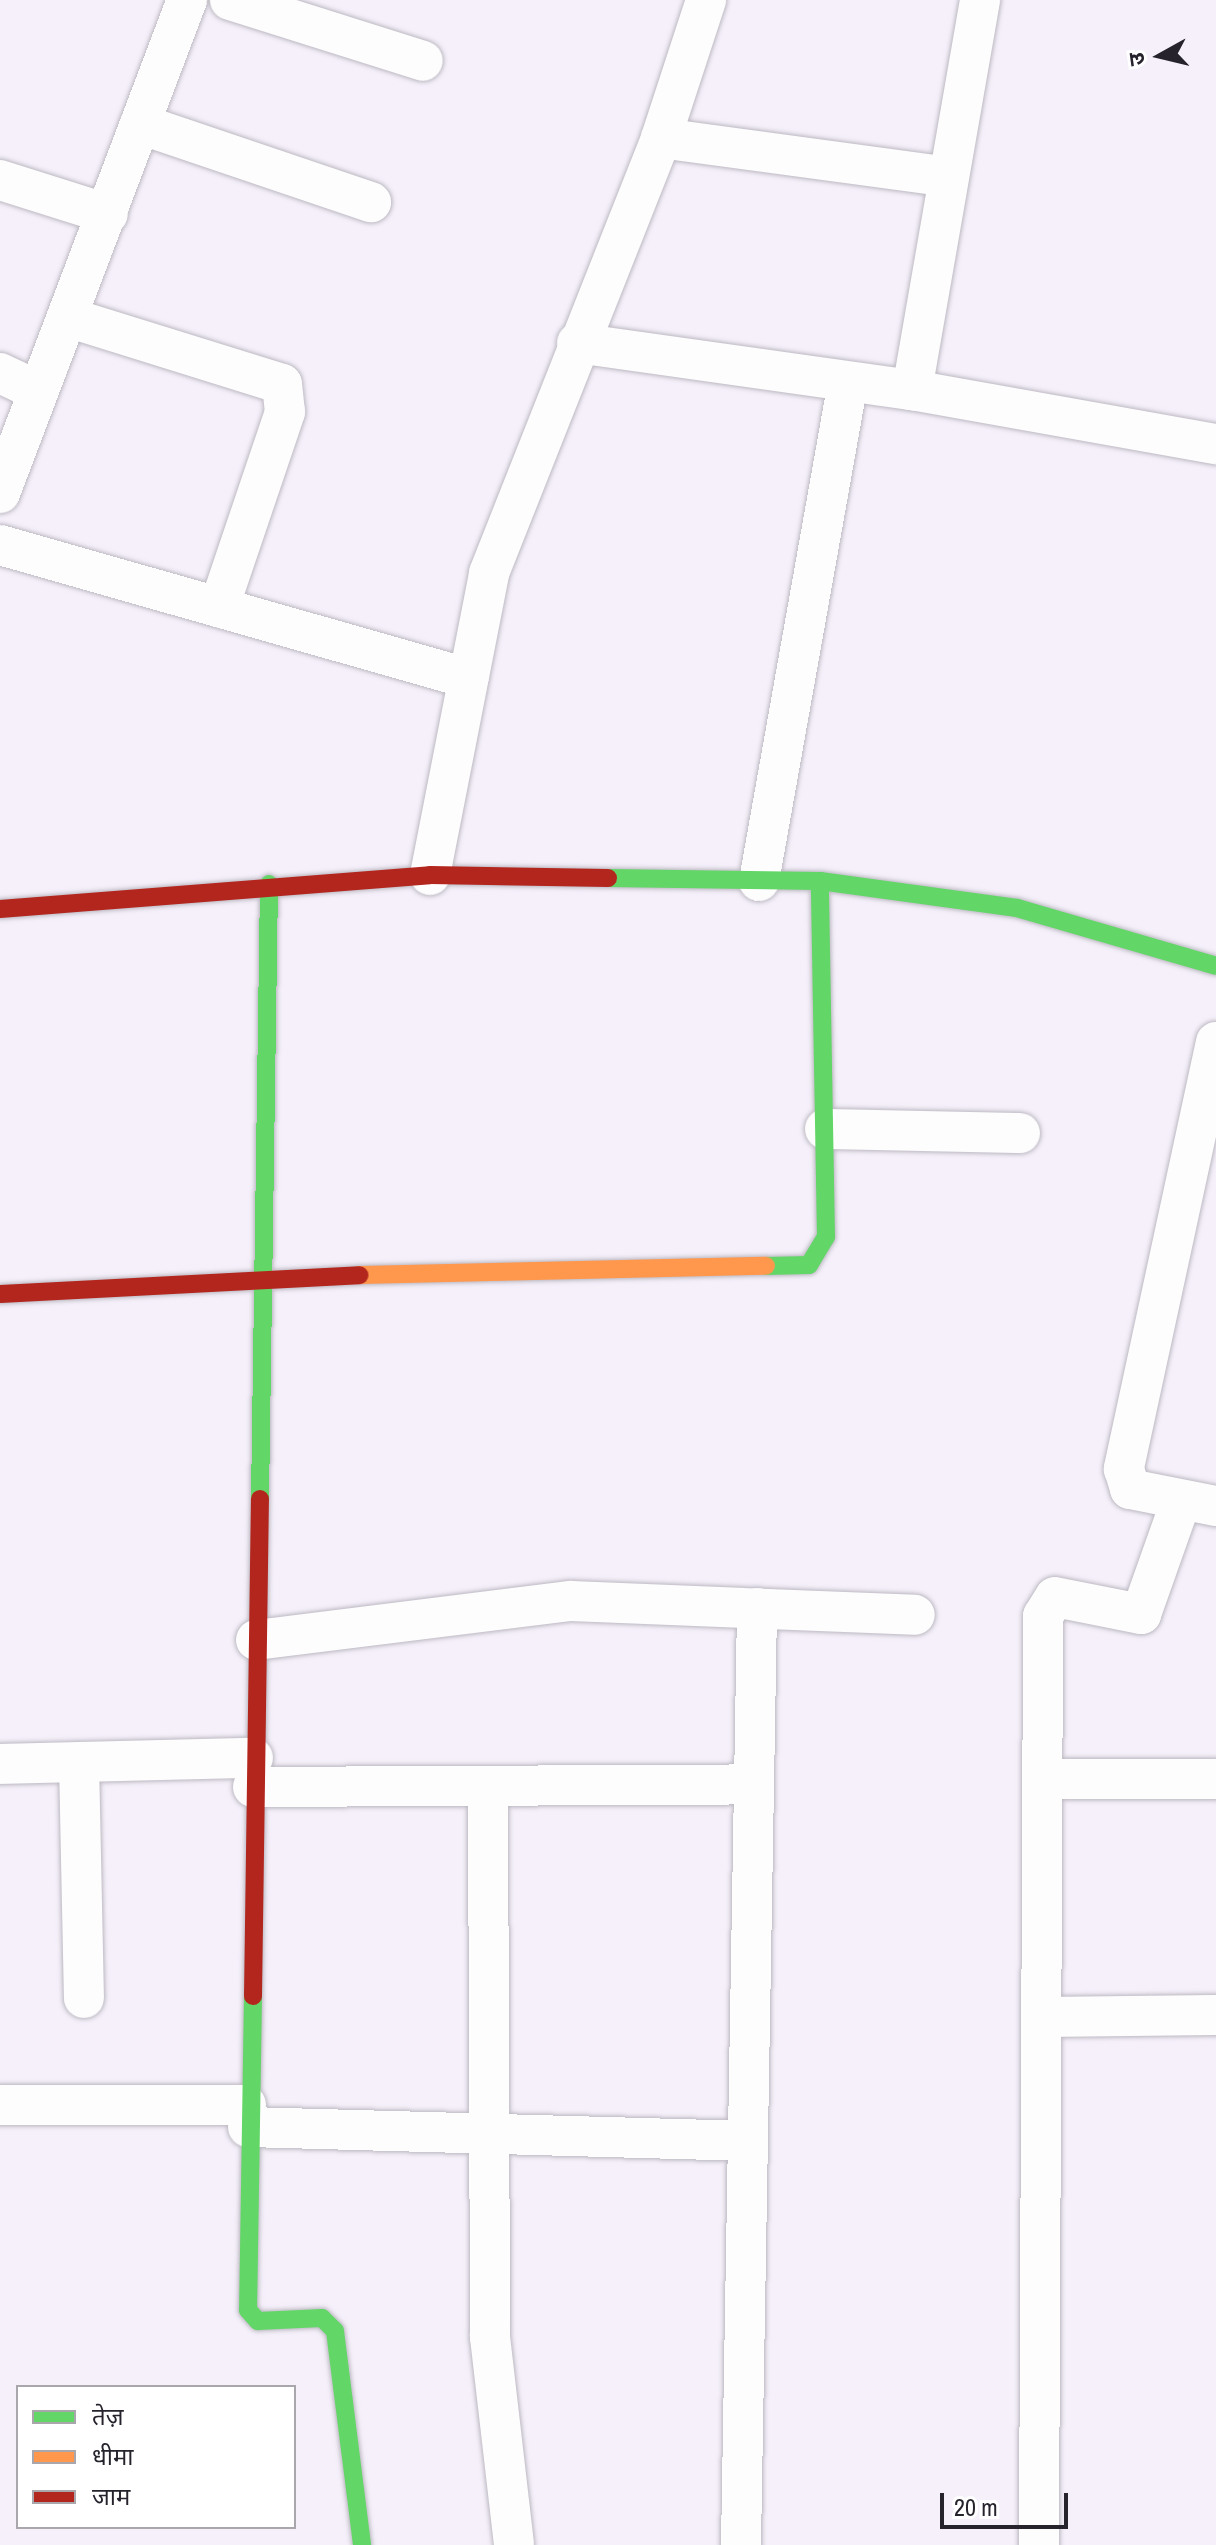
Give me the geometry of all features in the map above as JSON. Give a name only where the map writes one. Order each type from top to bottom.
[{"type":"street","points":[[0,493],[187,0]]},
{"type":"street","points":[[230,0],[423,61]]},
{"type":"street","points":[[430,875],[494,558],[661,138],[706,0]]},
{"type":"street","points":[[912,390],[980,0]]},
{"type":"street","points":[[140,124],[371,202]]},
{"type":"street","points":[[661,138],[948,177]]},
{"type":"street","points":[[0,180],[108,214]]},
{"type":"street","points":[[67,317],[282,384],[285,412],[219,607]]},
{"type":"street","points":[[577,343],[912,390],[1216,444]]},
{"type":"street","points":[[0,373],[38,391]]},
{"type":"street","points":[[759,881],[848,382]]},
{"type":"street","points":[[0,545],[468,678]]},
{"type":"street","points":[[0,909],[269,884],[430,875],[820,881],[1017,908],[1216,966]]},
{"type":"street","points":[[0,1294],[264,1277],[809,1265],[826,1237],[820,881]]},
{"type":"street","points":[[269,884],[247,2116],[248,2310],[258,2321],[322,2318],[335,2331],[362,2545]]},
{"type":"street","points":[[1039,2545],[1045,1604],[1068,1598],[1141,1614],[1199,1504],[1130,1489],[1124,1469],[1216,1042]]},
{"type":"street","points":[[825,1129],[1020,1133]]},
{"type":"street","points":[[256,1640],[571,1601],[915,1615]]},
{"type":"street","points":[[741,2545],[749,1784],[757,1608]]},
{"type":"street","points":[[0,1764],[79,1762],[488,1788],[749,1784]]},
{"type":"street","points":[[79,1762],[84,1998]]},
{"type":"street","points":[[1043,1779],[1216,1779]]},
{"type":"street","points":[[488,1788],[490,2337],[514,2545]]},
{"type":"street","points":[[1042,2017],[1216,2015]]},
{"type":"street","points":[[0,2105],[247,2116],[489,2134],[747,2141]]},
{"type":"traffic: fast","points":[[608,878],[820,881],[1017,908],[1216,966]]},
{"type":"traffic: fast","points":[[766,1266],[809,1265],[826,1237],[820,881]]},
{"type":"traffic: fast","points":[[260,1499],[269,884]]},
{"type":"traffic: fast","points":[[253,1996],[248,2310],[258,2321],[322,2318],[335,2331],[362,2545]]},
{"type":"traffic: slow","points":[[359,1275],[766,1266]]},
{"type":"traffic: jam","points":[[0,909],[430,875],[608,878]]},
{"type":"traffic: jam","points":[[0,1294],[359,1275]]},
{"type":"traffic: jam","points":[[253,1996],[260,1499]]}]
